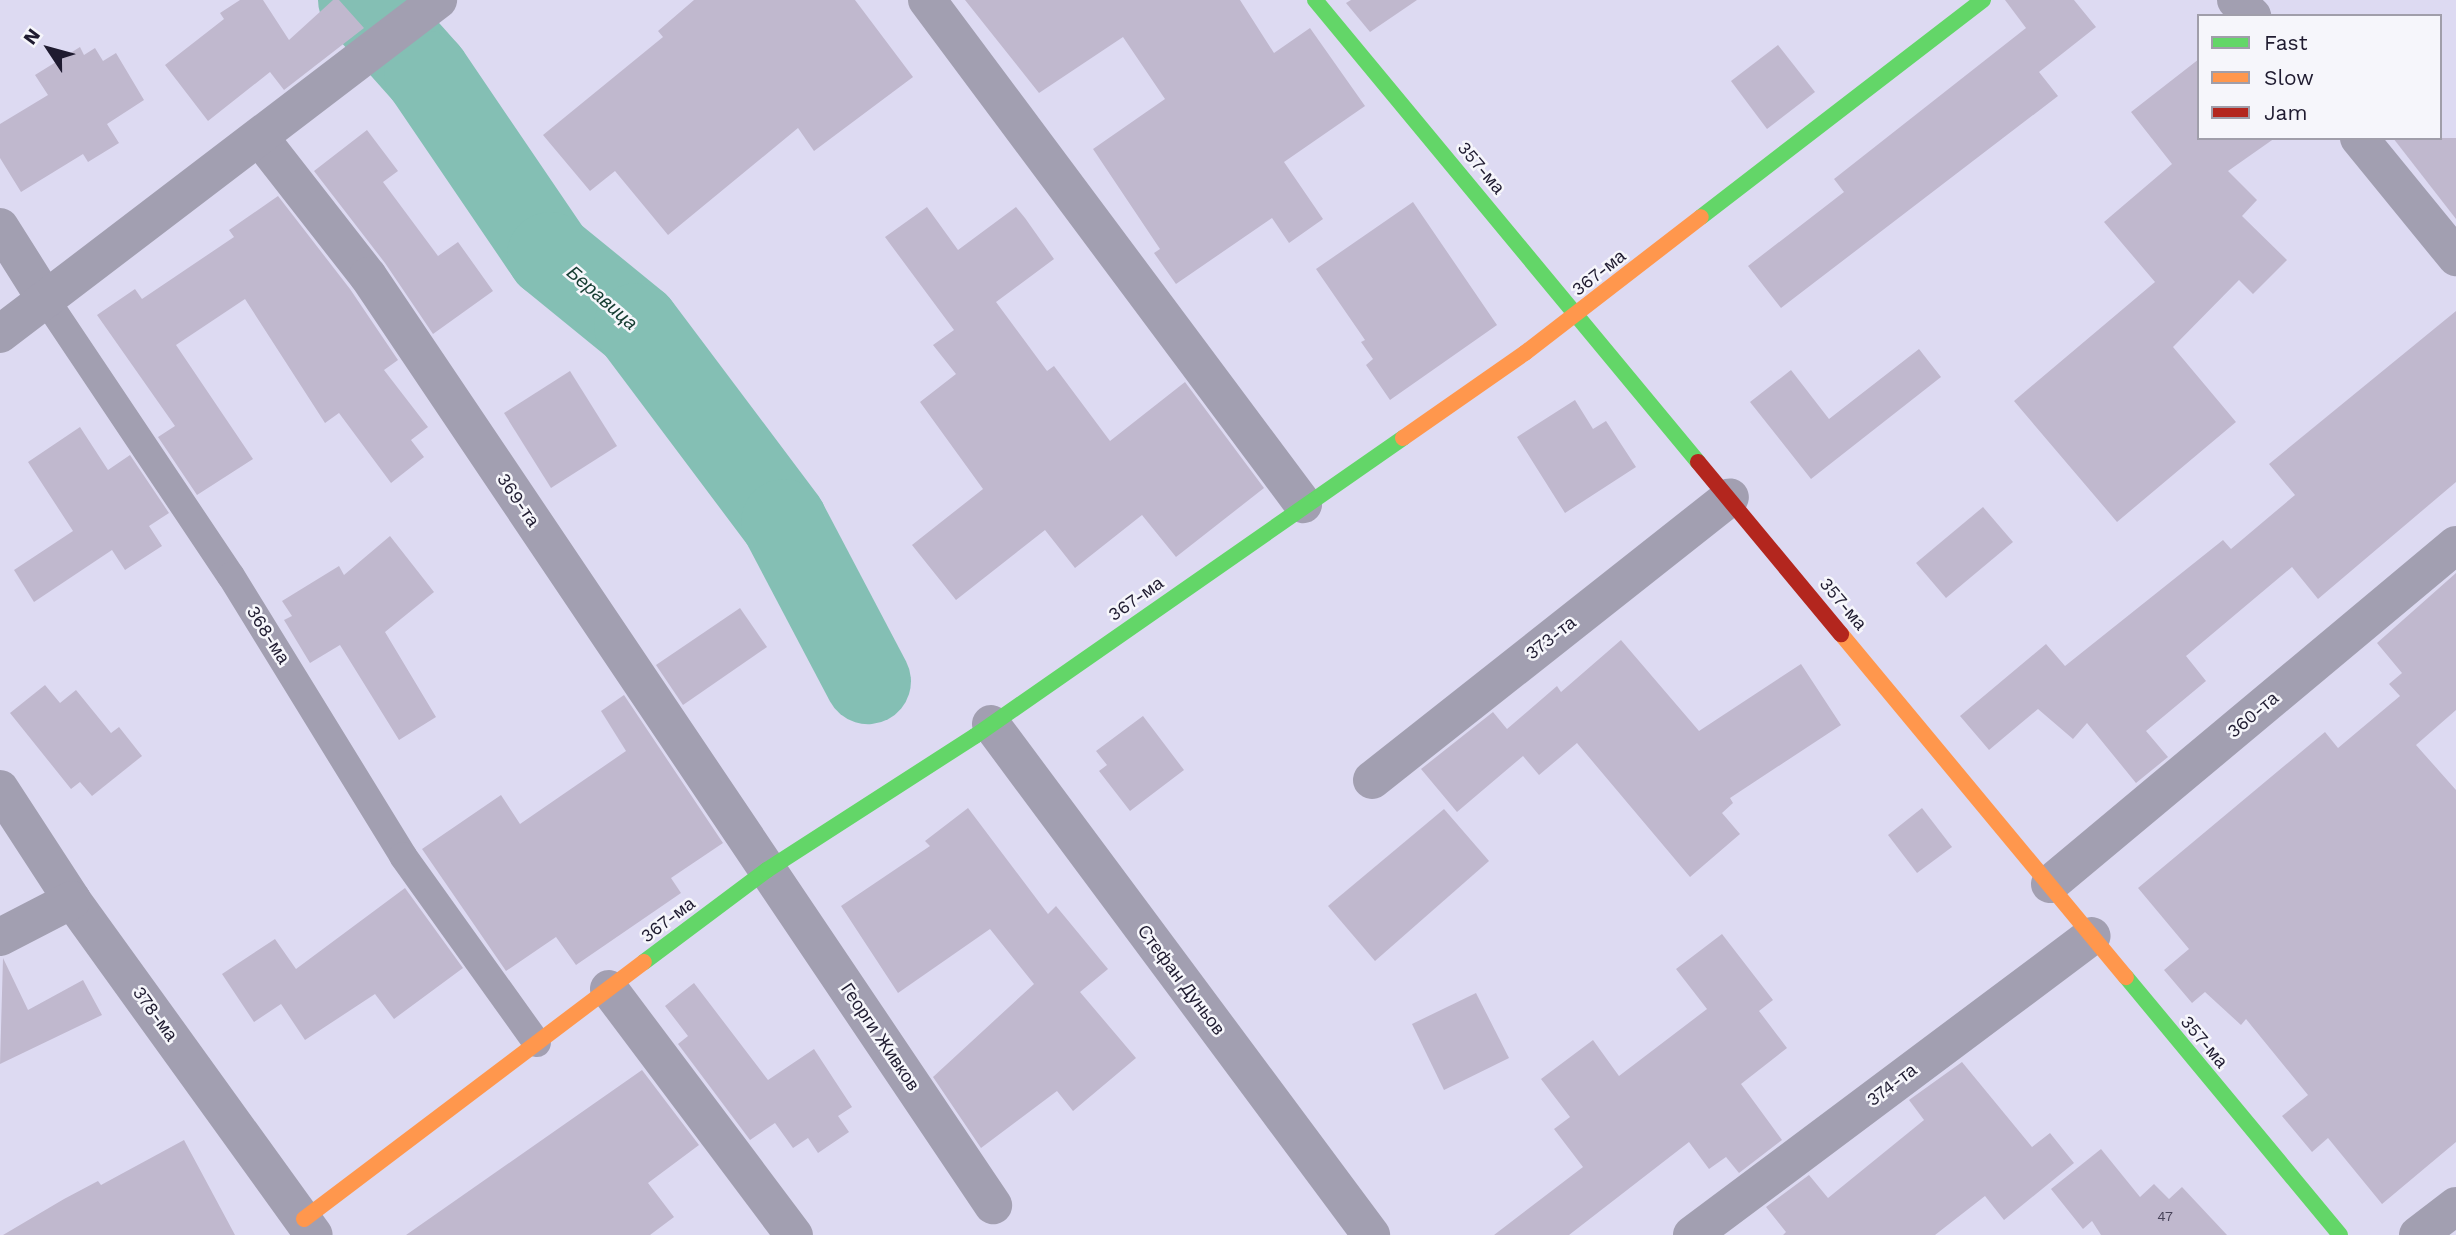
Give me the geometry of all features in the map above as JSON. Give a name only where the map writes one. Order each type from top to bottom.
[{"type":"street","points":[[0,334],[438,0]]},
{"type":"street","points":[[927,0],[1303,505]]},
{"type":"street","name":"357-ма","points":[[1315,0],[2340,1235]]},
{"type":"street","name":"367-ма","points":[[309,1227],[537,1043],[767,870],[983,730],[1577,314],[1983,0]]},
{"type":"street","points":[[2236,0],[2250,14]]},
{"type":"street","name":"369-та","points":[[260,138],[368,276],[767,870]]},
{"type":"street","points":[[2361,140],[2456,257]]},
{"type":"street","name":"368-ма","points":[[0,227],[46,300]]},
{"type":"street","name":"373-та","points":[[1372,780],[1730,497]]},
{"type":"street","name":"360-та","points":[[2050,884],[2456,545]]},
{"type":"street","name":"Стефан Дуньов","points":[[983,730],[1371,1235]]},
{"type":"street","name":"378-ма","points":[[0,789],[72,900],[309,1227]]},
{"type":"street","name":"Георги Живков","points":[[767,870],[993,1205]]},
{"type":"street","points":[[0,937],[72,900]]},
{"type":"street","name":"374-та","points":[[1692,1235],[2091,936]]},
{"type":"street","points":[[609,989],[794,1235]]},
{"type":"street","points":[[2418,1235],[2456,1206]]},
{"type":"lane","name":"368-ма","points":[[46,300],[231,576],[403,856],[537,1043]]},
{"type":"building","points":[[240,0],[263,0],[289,40],[333,0],[339,0],[364,28],[284,90],[270,72],[208,121],[165,65],[224,19],[220,13]]},
{"type":"building","points":[[694,0],[855,0],[913,77],[814,151],[798,128],[668,235],[615,171],[590,191],[543,135],[663,37],[658,31]]},
{"type":"building","points":[[965,0],[1240,0],[1274,53],[1310,28],[1365,106],[1284,162],[1323,219],[1289,243],[1272,218],[1176,284],[1154,253],[1160,249],[1093,149],[1165,99],[1123,37],[1039,93]]},
{"type":"building","points":[[1351,0],[1417,0],[1370,32],[1346,3]]},
{"type":"building","points":[[2005,0],[2074,0],[2096,27],[2039,72],[2058,96],[1781,308],[1748,266],[1844,192],[1834,179],[2026,28]]},
{"type":"building","points":[[1778,45],[1815,92],[1767,129],[1731,81]]},
{"type":"building","points":[[80,47],[84,55],[95,48],[103,61],[116,53],[144,100],[107,124],[119,143],[88,162],[83,154],[21,192],[0,158],[0,124],[48,95],[35,75]]},
{"type":"building","points":[[2197,61],[2197,140],[2272,140],[2228,171],[2257,200],[2242,216],[2287,260],[2253,294],[2239,280],[2173,347],[2236,422],[2117,522],[2014,401],[2155,282],[2104,222],[2172,164],[2131,112]]},
{"type":"building","points":[[367,130],[398,171],[383,182],[438,256],[458,242],[493,291],[433,334],[385,263],[314,171]]},
{"type":"building","points":[[2456,138],[2456,219],[2395,140]]},
{"type":"building","points":[[278,196],[350,289],[398,360],[384,370],[428,427],[411,440],[424,457],[391,483],[339,413],[325,423],[245,299],[176,345],[253,459],[197,495],[158,437],[175,426],[97,315],[135,289],[142,299],[234,237],[229,230]]},
{"type":"building","points":[[1413,202],[1497,325],[1390,400],[1366,365],[1373,359],[1361,342],[1365,340],[1316,269]]},
{"type":"building","points":[[927,207],[958,250],[1016,207],[1025,218],[1054,259],[996,302],[1047,371],[1054,366],[1110,441],[1185,382],[1264,488],[1176,557],[1142,515],[1075,568],[1045,530],[956,600],[912,545],[983,489],[920,402],[956,374],[933,345],[954,330],[885,237]]},
{"type":"building","points":[[2456,311],[2456,482],[2318,599],[2292,567],[2186,656],[2206,681],[2146,731],[2168,757],[2136,783],[2087,723],[2073,739],[2038,709],[1989,750],[1960,716],[2046,644],[2065,666],[2223,540],[2231,549],[2295,495],[2269,464]]},
{"type":"building","points":[[1919,349],[1941,377],[1811,479],[1750,402],[1791,370],[1829,419]]},
{"type":"building","points":[[570,371],[617,446],[551,488],[504,413]]},
{"type":"building","points":[[1575,400],[1593,429],[1606,421],[1636,467],[1565,513],[1517,437]]},
{"type":"building","points":[[80,427],[108,470],[130,455],[169,513],[149,526],[162,546],[125,570],[112,550],[34,602],[14,570],[73,531],[28,462]]},
{"type":"building","points":[[1983,507],[2013,542],[1946,598],[1916,563]]},
{"type":"building","points":[[390,536],[434,592],[385,632],[436,717],[399,740],[340,645],[310,663],[284,620],[292,616],[282,601],[339,566],[344,575]]},
{"type":"building","points":[[2456,573],[2456,710],[2416,745],[2456,790],[2456,1142],[2382,1204],[2328,1138],[2312,1152],[2282,1116],[2308,1095],[2246,1019],[2241,1025],[2205,992],[2192,1003],[2164,970],[2189,949],[2138,888],[2325,732],[2338,748],[2400,696],[2389,684],[2402,673],[2377,643]]},
{"type":"building","points":[[740,608],[767,647],[683,705],[656,665]]},
{"type":"building","points":[[1621,640],[1699,731],[1801,664],[1841,725],[1730,798],[1733,803],[1722,813],[1740,834],[1690,877],[1577,743],[1539,775],[1523,756],[1457,812],[1421,769],[1493,712],[1507,729],[1557,686],[1561,692]]},
{"type":"building","points":[[45,685],[60,703],[76,690],[111,733],[119,727],[142,756],[92,796],[80,782],[71,789],[10,713]]},
{"type":"building","points":[[624,695],[723,843],[671,878],[681,893],[576,965],[556,937],[506,971],[422,849],[501,795],[520,824],[626,751],[601,711]]},
{"type":"building","points":[[1143,716],[1184,770],[1130,811],[1099,771],[1107,765],[1096,751]]},
{"type":"building","points":[[968,808],[1048,914],[1056,906],[1108,969],[1080,992],[1136,1058],[1073,1111],[1057,1091],[981,1148],[933,1077],[1034,984],[990,929],[898,993],[841,906],[930,846],[925,841]]},
{"type":"building","points":[[1922,808],[1952,847],[1917,873],[1888,835]]},
{"type":"building","points":[[1444,809],[1489,861],[1375,961],[1328,906]]},
{"type":"building","points":[[405,888],[463,968],[394,1019],[375,994],[305,1040],[281,1004],[254,1022],[222,974],[275,939],[296,969]]},
{"type":"building","points":[[1722,934],[1773,1000],[1759,1011],[1787,1048],[1741,1084],[1782,1140],[1739,1173],[1726,1157],[1709,1169],[1689,1142],[1569,1235],[1494,1235],[1583,1167],[1554,1129],[1570,1117],[1541,1079],[1593,1040],[1619,1076],[1707,1009],[1676,969]]},
{"type":"building","points":[[3,958],[28,1010],[83,980],[102,1015],[0,1064]]},
{"type":"building","points":[[694,983],[768,1080],[814,1049],[852,1107],[838,1116],[849,1132],[818,1153],[808,1138],[793,1148],[775,1123],[750,1140],[678,1044],[688,1036],[665,1006]]},
{"type":"building","points":[[1476,993],[1509,1058],[1444,1090],[1412,1024]]},
{"type":"building","points":[[1962,1062],[2032,1147],[2050,1133],[2074,1163],[2004,1220],[1985,1196],[1935,1235],[1783,1235],[1786,1232],[1766,1207],[1809,1175],[1828,1198],[1924,1120],[1909,1100]]},
{"type":"building","points":[[642,1070],[699,1145],[648,1183],[674,1217],[650,1235],[406,1235]]},
{"type":"building","points":[[184,1140],[235,1235],[3,1235],[98,1181],[101,1185]]},
{"type":"building","points":[[2101,1149],[2140,1197],[2154,1184],[2169,1199],[2182,1187],[2227,1235],[2101,1235],[2092,1221],[2083,1229],[2051,1189]]},
{"type":"waterway","name":"Беравица","points":[[361,0],[427,74],[550,255],[637,326],[784,522],[868,681]]},
{"type":"traffic: fast","points":[[1315,0],[1698,462]]},
{"type":"traffic: fast","points":[[1701,217],[1983,0]]},
{"type":"traffic: fast","points":[[644,962],[767,870],[975,736],[1403,438]]},
{"type":"traffic: fast","points":[[2126,977],[2340,1235]]},
{"type":"traffic: slow","points":[[1403,438],[1525,353],[1701,217]]},
{"type":"traffic: slow","points":[[1841,634],[2126,977]]},
{"type":"traffic: slow","points":[[304,1219],[644,962]]},
{"type":"traffic: jam","points":[[1698,462],[1841,634]]}]
